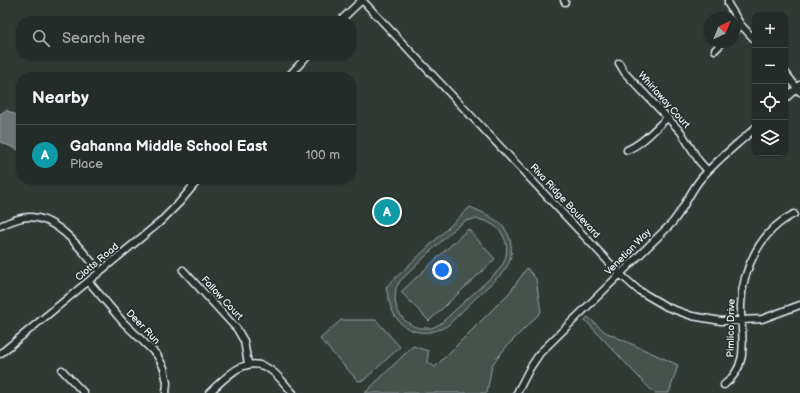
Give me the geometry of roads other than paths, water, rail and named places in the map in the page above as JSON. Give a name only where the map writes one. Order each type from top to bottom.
[{"type":"street","points":[[345,16],[362,0]]},
{"type":"street","name":"Riva Ridge Boulevard","points":[[362,0],[620,274],[638,290],[667,307],[692,316],[721,321],[762,319],[800,305]]},
{"type":"street","points":[[728,0],[728,4],[741,25],[752,37]]},
{"type":"street","points":[[293,72],[303,60]]},
{"type":"street","name":"Whirlaway Court","points":[[618,63],[625,73],[681,132],[699,161],[708,171]]},
{"type":"street","points":[[788,75],[799,88],[788,97]]},
{"type":"street","points":[[627,150],[640,143],[667,118]]},
{"type":"street","name":"Venetian Way","points":[[517,393],[524,378],[540,354],[672,223],[680,214],[694,189],[708,171],[752,131]]},
{"type":"street","name":"Clotts Road","points":[[0,354],[159,223],[195,184]]},
{"type":"street","name":"Pimlico Drive","points":[[724,385],[739,369],[742,358],[743,346],[741,305],[743,285],[749,267],[758,248],[770,231],[782,220],[794,214]]},
{"type":"street","points":[[0,226],[15,219],[29,217],[43,220],[57,227],[72,239],[100,272]]},
{"type":"street","name":"Fallow Court","points":[[183,270],[237,329],[244,341],[248,364]]},
{"type":"street","name":"Deer Run","points":[[89,282],[123,322],[157,355],[164,368],[167,383],[166,393]]},
{"type":"street","points":[[209,393],[237,368],[248,364],[262,365],[271,370],[293,393]]},
{"type":"street","points":[[62,370],[84,393]]},
{"type":"place","name":"Gahanna Middle School East","points":[[387,212]]}]
